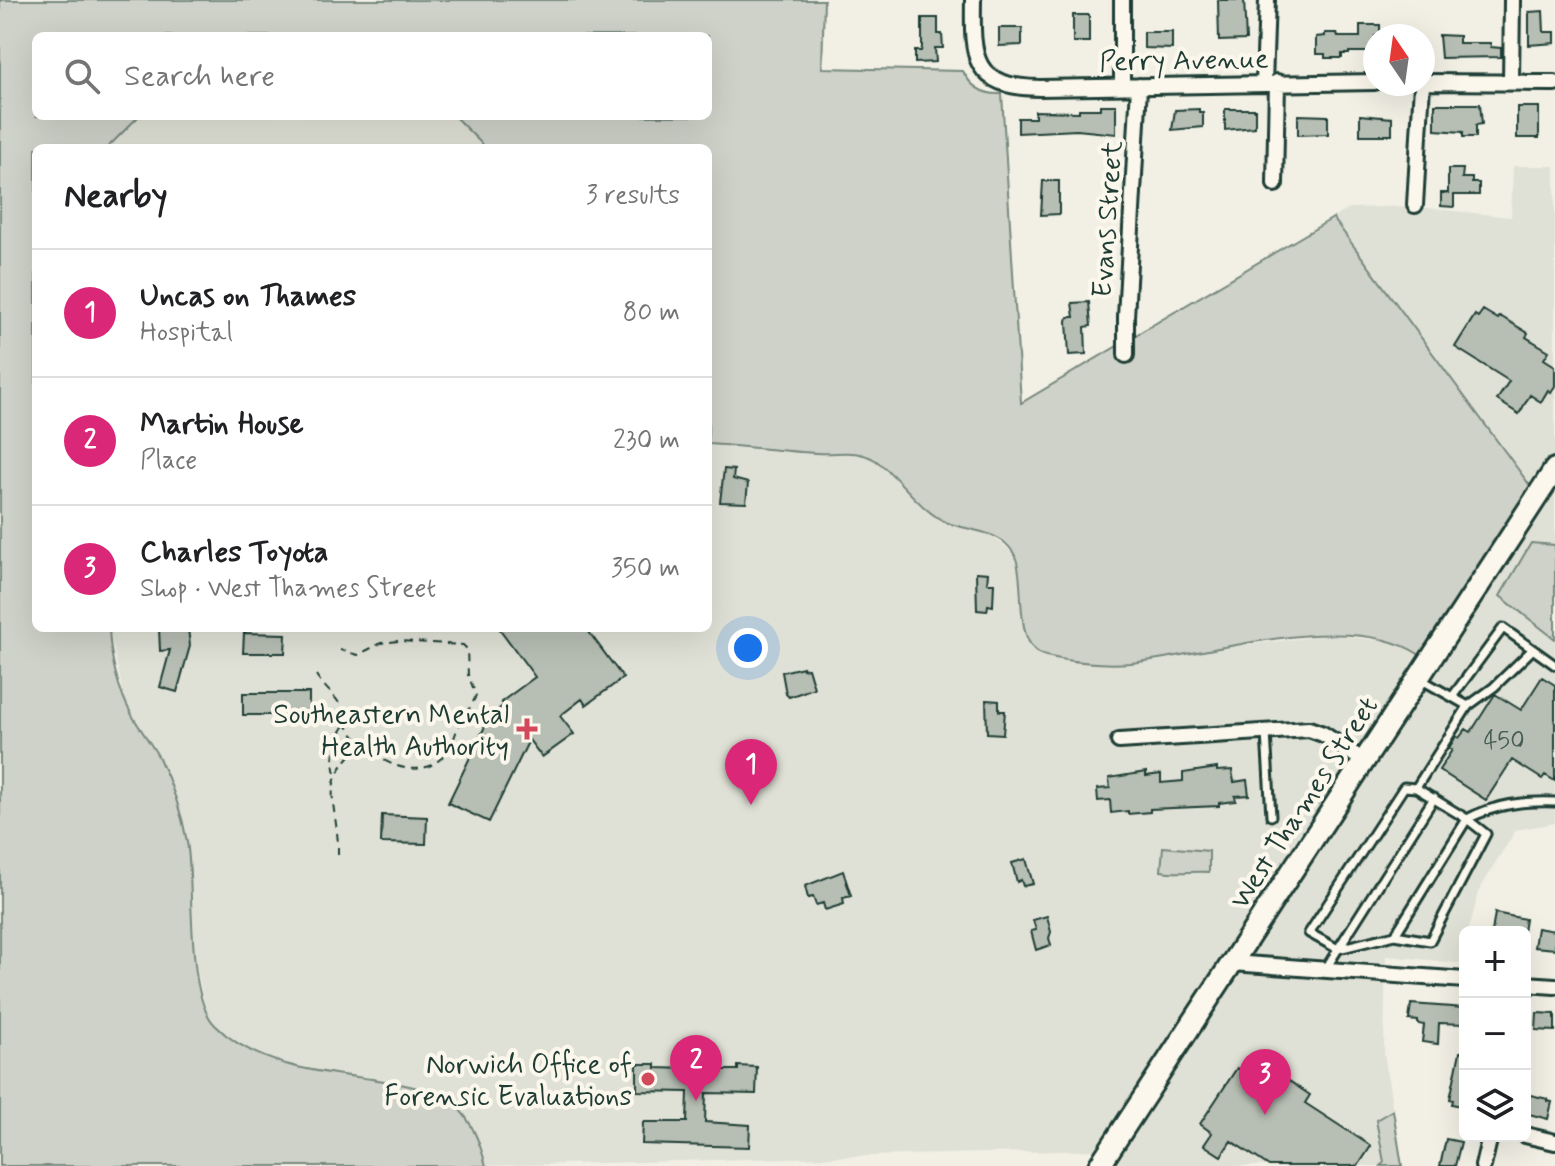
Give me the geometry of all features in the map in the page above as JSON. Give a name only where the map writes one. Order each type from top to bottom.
[{"type":"main road","name":"West Thames Street","points":[[1099,1166],[1555,469]]},
{"type":"street","name":"Perry Avenue","points":[[973,0],[975,52],[979,63],[995,81],[1026,88],[1363,82]]},
{"type":"street","points":[[1122,0],[1122,86]]},
{"type":"street","points":[[1267,0],[1275,184]]},
{"type":"street","points":[[1511,82],[1512,0]]},
{"type":"street","points":[[1435,83],[1555,83]]},
{"type":"street","name":"Evans Street","points":[[1126,355],[1139,86]]},
{"type":"street","points":[[1415,205],[1421,96]]},
{"type":"street","points":[[1119,741],[1302,728],[1316,731],[1364,761]]},
{"type":"street","points":[[1232,963],[1459,980]]},
{"type":"street","points":[[1531,984],[1555,986]]},
{"type":"street","points":[[1531,1136],[1555,1142]]},
{"type":"street","points":[[1483,1166],[1489,1142]]},
{"type":"lane","points":[[1452,697],[1503,628],[1555,665]]},
{"type":"lane","points":[[1416,788],[1468,706],[1494,687],[1532,650]]},
{"type":"lane","points":[[1418,678],[1468,706]]},
{"type":"lane","points":[[1266,731],[1271,816]]},
{"type":"lane","points":[[1404,787],[1416,788],[1486,834],[1430,941],[1395,935],[1338,949],[1309,933],[1404,787]]},
{"type":"lane","points":[[1325,970],[1434,798]]},
{"type":"lane","points":[[1395,935],[1467,819],[1488,808],[1521,801],[1555,802]]},
{"type":"path","points":[[316,675],[327,692],[337,699],[346,724],[361,744],[398,768],[426,767],[442,758],[450,749],[459,724],[476,695],[468,675],[469,654],[463,645],[414,641],[381,643],[358,655],[340,650]]},
{"type":"path","points":[[338,855],[332,799],[333,765],[335,746],[346,724]]},
{"type":"path","points":[[335,774],[361,744]]},
{"type":"shaded area","points":[[0,0],[824,0],[822,68],[963,71],[979,89],[1002,94],[1021,403],[1333,218],[1534,491],[1462,590],[1420,655],[1391,642],[1357,635],[1318,635],[1278,638],[1130,663],[1109,664],[1046,656],[1035,650],[1028,639],[1017,563],[1013,552],[1000,539],[938,518],[868,456],[712,444],[712,144],[482,144],[458,120],[712,120],[712,32],[32,32],[32,120],[135,120],[111,144],[32,144],[32,632],[109,632],[113,662],[123,695],[163,766],[182,820],[189,861],[199,990],[215,1025],[249,1050],[288,1065],[405,1085],[438,1095],[457,1107],[468,1120],[486,1166],[0,1166]]},
{"type":"shaded area","points":[[135,120],[458,120],[482,144],[111,144]]},
{"type":"shaded area","points":[[1513,166],[1555,166],[1555,545],[1531,543],[1500,595],[1555,639],[1555,823],[1516,830],[1481,886],[1470,926],[1459,926],[1459,963],[1386,956],[1384,1053],[1393,1110],[1376,1120],[1384,1162],[1381,1166],[1091,1166],[1100,1150],[486,1166],[482,1147],[467,1119],[456,1106],[440,1096],[395,1083],[280,1063],[246,1049],[211,1022],[194,954],[186,836],[168,777],[124,698],[110,632],[712,632],[712,444],[770,447],[818,454],[856,452],[874,460],[946,523],[989,534],[1013,552],[1018,570],[1019,597],[1061,659],[1133,662],[1217,648],[1330,635],[1388,641],[1420,655],[1278,879],[1533,491],[1333,218],[1350,208],[1409,206],[1511,217]]},
{"type":"shaded area","points":[[1531,543],[1555,545],[1555,639],[1500,596]]},
{"type":"shaded area","points":[[1163,847],[1209,851],[1209,872],[1161,871]]},
{"type":"shaded area","points":[[1393,1110],[1402,1166],[1381,1166],[1384,1162],[1376,1120]]},
{"type":"building","points":[[1218,0],[1244,0],[1246,40],[1219,41]]},
{"type":"building","points":[[1543,11],[1544,32],[1555,32],[1555,43],[1529,45],[1529,12]]},
{"type":"building","points":[[1073,15],[1089,15],[1089,42],[1073,42]]},
{"type":"building","points":[[922,18],[938,18],[938,34],[942,34],[943,48],[935,48],[936,62],[915,63],[915,51],[921,51],[922,47]]},
{"type":"building","points":[[1360,25],[1363,25],[1363,52],[1342,54],[1342,58],[1325,58],[1325,54],[1316,54],[1316,37],[1325,36],[1325,33],[1337,33],[1338,37],[1360,37]]},
{"type":"building","points":[[999,28],[1022,28],[1022,45],[999,46]]},
{"type":"building","points":[[1144,32],[1172,32],[1172,49],[1144,48]]},
{"type":"building","points":[[1439,35],[1459,36],[1459,43],[1490,43],[1491,47],[1501,48],[1501,57],[1441,58]]},
{"type":"building","points":[[1435,104],[1480,104],[1482,124],[1476,125],[1476,137],[1463,137],[1463,132],[1435,130]]},
{"type":"building","points":[[1100,105],[1116,105],[1116,134],[1077,130],[1018,133],[1018,118],[1035,118],[1035,111],[1079,112],[1079,109],[1100,109]]},
{"type":"building","points":[[1517,107],[1539,107],[1539,138],[1517,138]]},
{"type":"building","points":[[1199,109],[1203,112],[1203,127],[1172,130],[1175,110]]},
{"type":"building","points":[[1225,109],[1255,109],[1255,127],[1225,130]]},
{"type":"building","points":[[1298,115],[1328,116],[1328,134],[1298,135]]},
{"type":"building","points":[[1360,115],[1392,118],[1392,135],[1360,135]]},
{"type":"building","points":[[1448,169],[1463,169],[1462,178],[1472,178],[1472,183],[1479,183],[1479,195],[1454,195],[1454,207],[1441,206],[1441,193],[1448,193]]},
{"type":"building","points":[[1043,181],[1059,181],[1059,214],[1041,215]]},
{"type":"building","points":[[1089,302],[1091,326],[1085,327],[1086,354],[1069,355],[1067,321],[1068,317],[1074,317],[1072,303]]},
{"type":"building","points":[[1483,310],[1528,333],[1526,337],[1549,351],[1544,359],[1555,366],[1555,386],[1551,392],[1548,390],[1541,402],[1530,395],[1519,414],[1497,400],[1509,381],[1455,347],[1475,315],[1478,317]]},
{"type":"building","points":[[724,469],[734,470],[733,479],[748,483],[746,503],[720,502]]},
{"type":"building","points":[[976,572],[988,573],[987,583],[994,583],[993,606],[988,605],[987,611],[977,610]]},
{"type":"building","points":[[159,632],[188,632],[190,646],[177,692],[160,687],[170,650],[160,651]]},
{"type":"building","name":"Southeastern Mental Health Authority","points":[[502,632],[589,632],[623,678],[586,705],[582,699],[560,716],[574,734],[542,757],[529,740],[489,822],[448,803],[490,716],[504,705],[501,702],[535,677]]},
{"type":"building","points":[[244,633],[286,634],[285,653],[243,653]]},
{"type":"building","points":[[808,668],[814,688],[789,697],[782,672]]},
{"type":"building","points":[[1542,677],[1555,685],[1555,781],[1545,775],[1542,779],[1512,760],[1486,800],[1439,770],[1452,750],[1449,748],[1456,736],[1459,738],[1466,729],[1471,732],[1495,694],[1521,710]]},
{"type":"building","points":[[243,693],[309,693],[309,715],[243,715]]},
{"type":"building","points":[[986,700],[999,701],[999,711],[1005,711],[1003,734],[987,733]]},
{"type":"building","points":[[1217,768],[1217,771],[1232,770],[1234,782],[1247,780],[1249,795],[1235,796],[1236,801],[1219,803],[1219,806],[1150,809],[1150,812],[1128,814],[1128,811],[1111,813],[1110,800],[1098,801],[1097,789],[1110,788],[1109,778],[1146,772],[1146,776],[1161,774],[1161,783],[1183,781],[1183,773]]},
{"type":"building","points":[[382,815],[427,817],[426,844],[381,843]]},
{"type":"building","points":[[1026,859],[1033,884],[1023,886],[1021,880],[1017,882],[1012,863]]},
{"type":"building","points":[[843,871],[851,896],[843,898],[844,904],[825,910],[823,903],[816,905],[813,897],[808,898],[805,886]]},
{"type":"building","points":[[1495,913],[1525,919],[1524,926],[1493,926]]},
{"type":"building","points":[[1047,916],[1051,945],[1036,950],[1031,931],[1036,930],[1033,920]]},
{"type":"building","points":[[1537,928],[1555,931],[1555,949],[1534,947]]},
{"type":"building","points":[[1411,1004],[1459,1008],[1459,1024],[1439,1023],[1438,1044],[1422,1042],[1424,1025],[1409,1020]]},
{"type":"building","points":[[1537,1013],[1555,1014],[1555,1031],[1536,1030]]},
{"type":"building","points":[[1459,1057],[1459,1106],[1452,1104],[1453,1100],[1450,1099]]},
{"type":"building","points":[[637,1064],[656,1064],[656,1068],[691,1069],[695,1066],[704,1070],[757,1067],[756,1094],[706,1093],[705,1122],[750,1125],[749,1147],[642,1144],[643,1122],[687,1122],[688,1092],[637,1091]]},
{"type":"building","points":[[1237,1068],[1270,1090],[1280,1075],[1310,1095],[1305,1103],[1371,1146],[1358,1166],[1269,1166],[1231,1141],[1221,1156],[1204,1145],[1212,1133],[1200,1124]]},
{"type":"building","points":[[1531,1095],[1552,1102],[1548,1119],[1531,1115]]},
{"type":"building","points":[[1446,1139],[1461,1142],[1455,1166],[1440,1166]]},
{"type":"place","name":"Southeastern Mental Health Authority","points":[[527,729]]},
{"type":"place","name":"Uncas on Thames","points":[[751,805]]},
{"type":"place","name":"Norwich Office of Forensic Evaluations","points":[[648,1079]]},
{"type":"place","name":"Martin House","points":[[696,1101]]},
{"type":"place","name":"Charles Toyota","points":[[1265,1115]]}]
